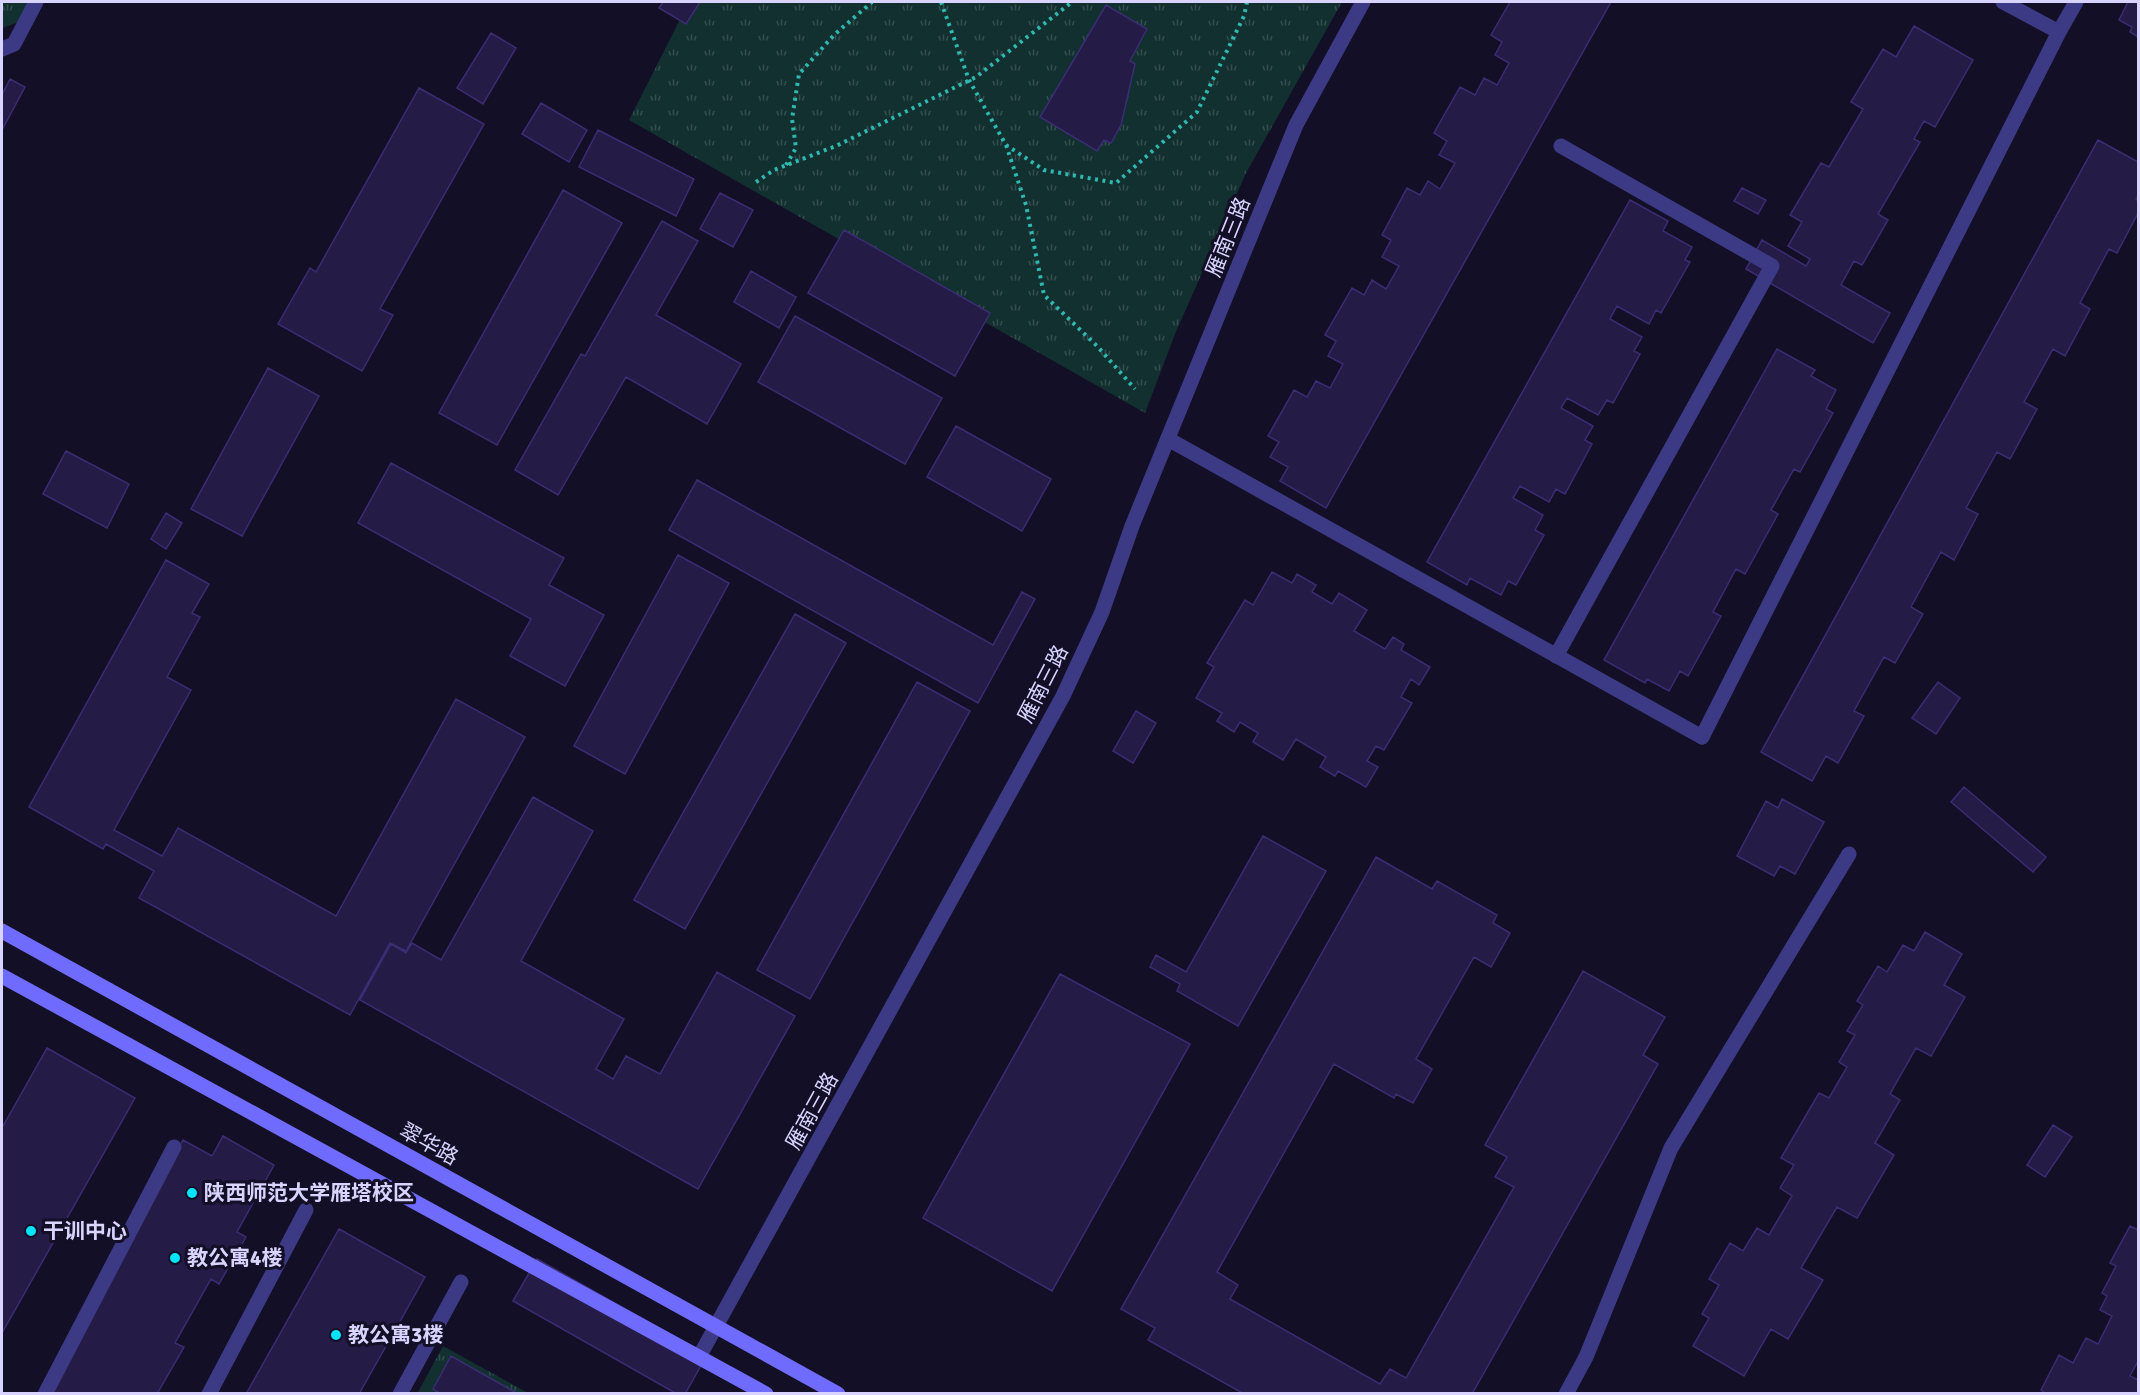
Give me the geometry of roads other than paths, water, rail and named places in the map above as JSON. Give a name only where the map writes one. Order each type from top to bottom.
[{"type":"main road","name":"翠华路","points":[[2,931],[838,1394]]},
{"type":"main road","points":[[2,976],[766,1394]]},
{"type":"street","points":[[2,49],[14,44],[36,2]]},
{"type":"street","name":"雁南三路","points":[[699,1356],[717,1328],[1063,696],[1102,612],[1132,526],[1296,125],[1362,2]]},
{"type":"street","points":[[2003,2],[2059,32]]},
{"type":"street","points":[[1168,439],[1702,737],[2076,2]]},
{"type":"street","points":[[1556,656],[1772,266],[1561,146]]},
{"type":"street","points":[[1566,1394],[1586,1357],[1671,1148],[1849,854]]},
{"type":"street","points":[[45,1394],[174,1147]]},
{"type":"street","points":[[209,1394],[306,1210]]},
{"type":"street","points":[[400,1394],[461,1282]]},
{"type":"place","name":"陕西师范大学雁塔校区","points":[[192,1193]]},
{"type":"place","name":"干训中心","points":[[31,1231]]},
{"type":"place","name":"教公寓4楼","points":[[175,1258]]},
{"type":"place","name":"教公寓3楼","points":[[336,1335]]}]
